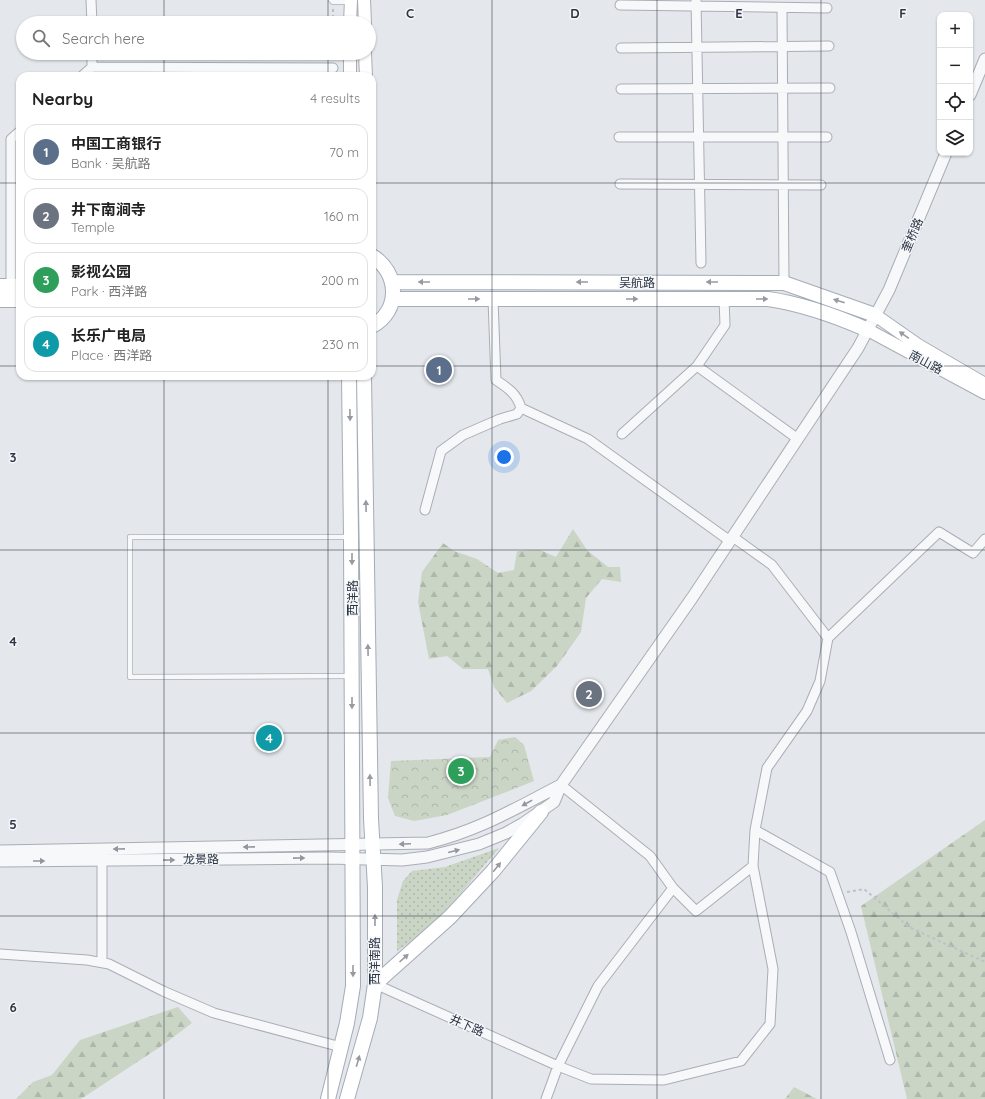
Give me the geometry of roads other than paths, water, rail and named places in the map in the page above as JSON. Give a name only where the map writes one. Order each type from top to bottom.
[{"type":"main road","points":[[350,16],[351,1]]},
{"type":"main road","points":[[364,1],[365,16]]},
{"type":"main road","points":[[350,60],[350,72]]},
{"type":"main road","points":[[365,60],[366,72]]},
{"type":"main road","points":[[376,259],[382,264],[393,282],[393,299],[389,310],[383,318],[376,323]]},
{"type":"main road","name":"吴航路","points":[[393,282],[784,283],[875,315]]},
{"type":"main road","points":[[441,282],[441,299]]},
{"type":"main road","name":"吴航路","points":[[393,299],[768,299],[793,303],[838,317],[868,330]]},
{"type":"main road","points":[[0,300],[16,300]]},
{"type":"main road","name":"南山路","points":[[875,315],[918,345],[985,384]]},
{"type":"main road","name":"南山路","points":[[868,330],[985,394]]},
{"type":"main road","name":"西洋路","points":[[349,380],[352,537],[353,820]]},
{"type":"main road","name":"西洋路","points":[[364,380],[370,819]]},
{"type":"main road","points":[[375,984],[450,917],[493,871],[541,812]]},
{"type":"main road","name":"西洋南路","points":[[347,1099],[370,1018],[375,984],[375,887],[370,819]]},
{"type":"main road","name":"西洋南路","points":[[328,1099],[352,1001],[353,820]]},
{"type":"street","points":[[91,0],[92,16]]},
{"type":"street","points":[[620,5],[696,3],[782,8],[827,8]]},
{"type":"street","points":[[696,3],[701,263]]},
{"type":"street","points":[[782,8],[784,283]]},
{"type":"street","points":[[621,48],[829,46]]},
{"type":"street","points":[[973,88],[985,59]]},
{"type":"street","points":[[92,60],[92,67]]},
{"type":"street","points":[[86,72],[92,67],[333,68]]},
{"type":"street","points":[[621,89],[830,88]]},
{"type":"street","points":[[10,286],[12,139],[16,135]]},
{"type":"street","points":[[619,137],[827,137]]},
{"type":"street","name":"奎桥路","points":[[732,539],[858,348],[868,330],[889,290],[945,156]]},
{"type":"street","points":[[620,184],[821,185]]},
{"type":"street","points":[[493,299],[496,380],[508,388],[519,399],[522,408],[588,439],[772,566],[828,638],[940,532],[973,553],[985,539]]},
{"type":"street","points":[[622,434],[697,366],[725,325],[724,299]]},
{"type":"street","points":[[697,366],[798,439]]},
{"type":"street","points":[[425,510],[441,451],[463,435],[500,419],[517,414],[522,408]]},
{"type":"street","name":"龙景路","points":[[0,861],[102,860],[353,852],[372,859],[402,860],[427,858],[479,844],[506,833],[541,812],[554,802],[561,785],[732,539]]},
{"type":"street","name":"井下路","points":[[375,984],[558,1066],[591,1079],[664,1080],[741,1061],[770,1024],[772,969],[753,866],[755,830],[767,768],[807,711],[820,681],[828,638]]},
{"type":"street","points":[[0,850],[353,852],[372,845],[428,843],[449,838],[497,819],[561,785],[650,856],[673,888],[696,911],[753,866]]},
{"type":"street","points":[[755,830],[830,872],[851,932],[890,1060]]},
{"type":"street","points":[[102,860],[102,962]]},
{"type":"street","points":[[546,1099],[558,1066],[598,986],[673,888]]},
{"type":"street","points":[[0,954],[102,962],[214,1013],[341,1047]]},
{"type":"lane","points":[[332,1],[351,1]]},
{"type":"lane","points":[[352,537],[130,536],[130,677],[352,676]]},
{"type":"place","name":"中国工商银行","points":[[439,370]]},
{"type":"place","name":"井下南涧寺","points":[[589,694]]},
{"type":"place","name":"长乐广电局","points":[[269,738]]},
{"type":"place","name":"影视公园","points":[[461,771]]}]
